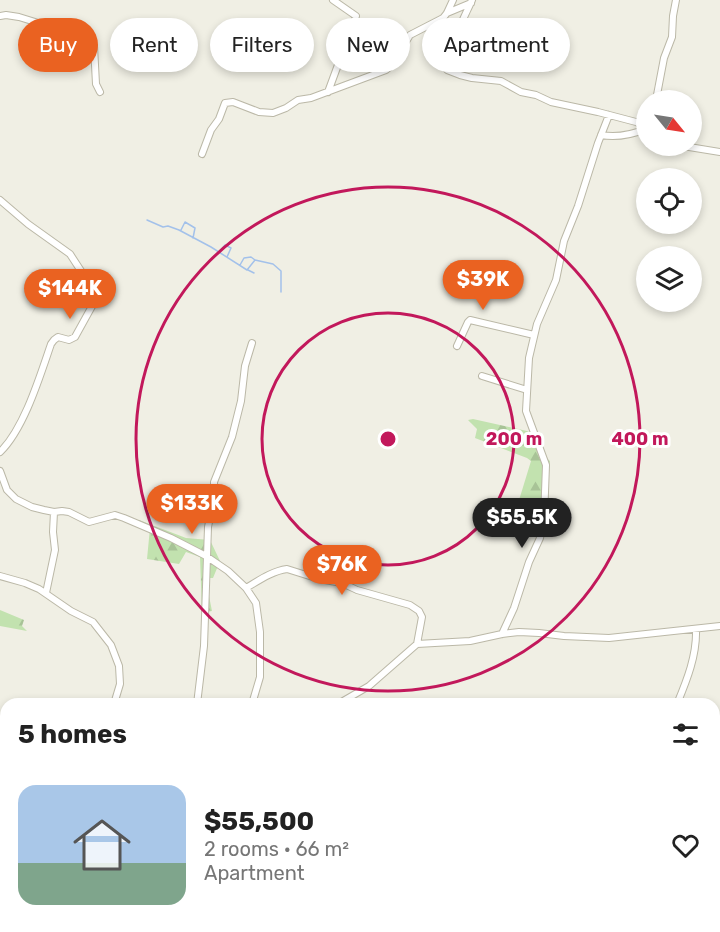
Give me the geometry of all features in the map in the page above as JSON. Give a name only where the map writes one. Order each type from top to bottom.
[{"type":"street","points":[[328,92],[356,16],[333,0]]},
{"type":"street","points":[[202,154],[225,103],[233,102],[259,112],[273,113],[298,100],[328,92],[388,68],[410,35],[439,21],[447,13],[453,0]]},
{"type":"street","points":[[658,90],[664,58],[672,37],[676,0]]},
{"type":"street","points":[[447,13],[472,2]]},
{"type":"street","points":[[472,2],[452,46],[447,70],[472,78],[501,81],[521,92],[540,96],[551,102],[585,108],[636,123]]},
{"type":"street","points":[[0,16],[19,17],[91,41],[94,46],[96,84],[100,92]]},
{"type":"street","points":[[502,634],[540,538],[544,519],[546,465],[525,411],[529,358],[534,335],[556,280],[564,241],[609,115]]},
{"type":"street","points":[[601,135],[618,137],[636,133]]},
{"type":"street","points":[[702,149],[720,152]]},
{"type":"street","points":[[0,200],[28,224],[70,254],[96,294],[96,299],[75,337],[69,340],[58,337],[51,344],[24,413],[15,432],[0,452]]},
{"type":"street","points":[[457,346],[470,320],[534,335]]},
{"type":"street","points":[[198,698],[204,646],[208,527],[214,497],[214,482],[232,437],[241,401],[245,366],[252,343]]},
{"type":"street","points":[[482,376],[527,390]]},
{"type":"street","points":[[0,471],[6,490],[16,500],[32,507],[54,512],[69,512],[89,522],[116,515],[171,538],[206,556],[246,588],[256,603],[260,632],[260,677],[254,698]]},
{"type":"street","points":[[46,593],[56,550],[53,532],[54,512]]},
{"type":"street","points":[[246,588],[266,576],[287,569],[404,602],[421,614],[417,644]]},
{"type":"street","points":[[0,576],[25,583],[46,593],[71,611],[93,622],[111,645],[119,666],[120,684],[116,698]]},
{"type":"street","points":[[354,698],[417,644],[470,641],[519,632],[609,638],[720,626]]},
{"type":"street","points":[[680,698],[690,671],[696,629]]},
{"type":"green space","points":[[473,419],[527,431],[544,442],[540,453],[550,461],[545,515],[516,510],[531,461],[475,438],[477,429],[468,420]]},
{"type":"green space","points":[[139,520],[186,538],[210,540],[220,561],[213,578],[209,578],[208,591],[212,611],[202,613],[200,557],[186,552],[179,564],[147,559],[150,528],[138,522]]},
{"type":"green space","points":[[0,610],[24,620],[22,626],[27,631],[0,626]]},
{"type":"waterway","points":[[147,220],[163,227],[168,226],[179,230],[247,270],[255,260],[273,264],[281,271],[281,292]]},
{"type":"waterway","points":[[181,230],[185,222],[195,228],[193,238]]},
{"type":"waterway","points":[[219,252],[225,245],[231,248],[227,257]]},
{"type":"waterway","points":[[240,265],[244,258],[251,257],[255,260]]},
{"type":"waterway","points":[[248,270],[254,273]]}]
